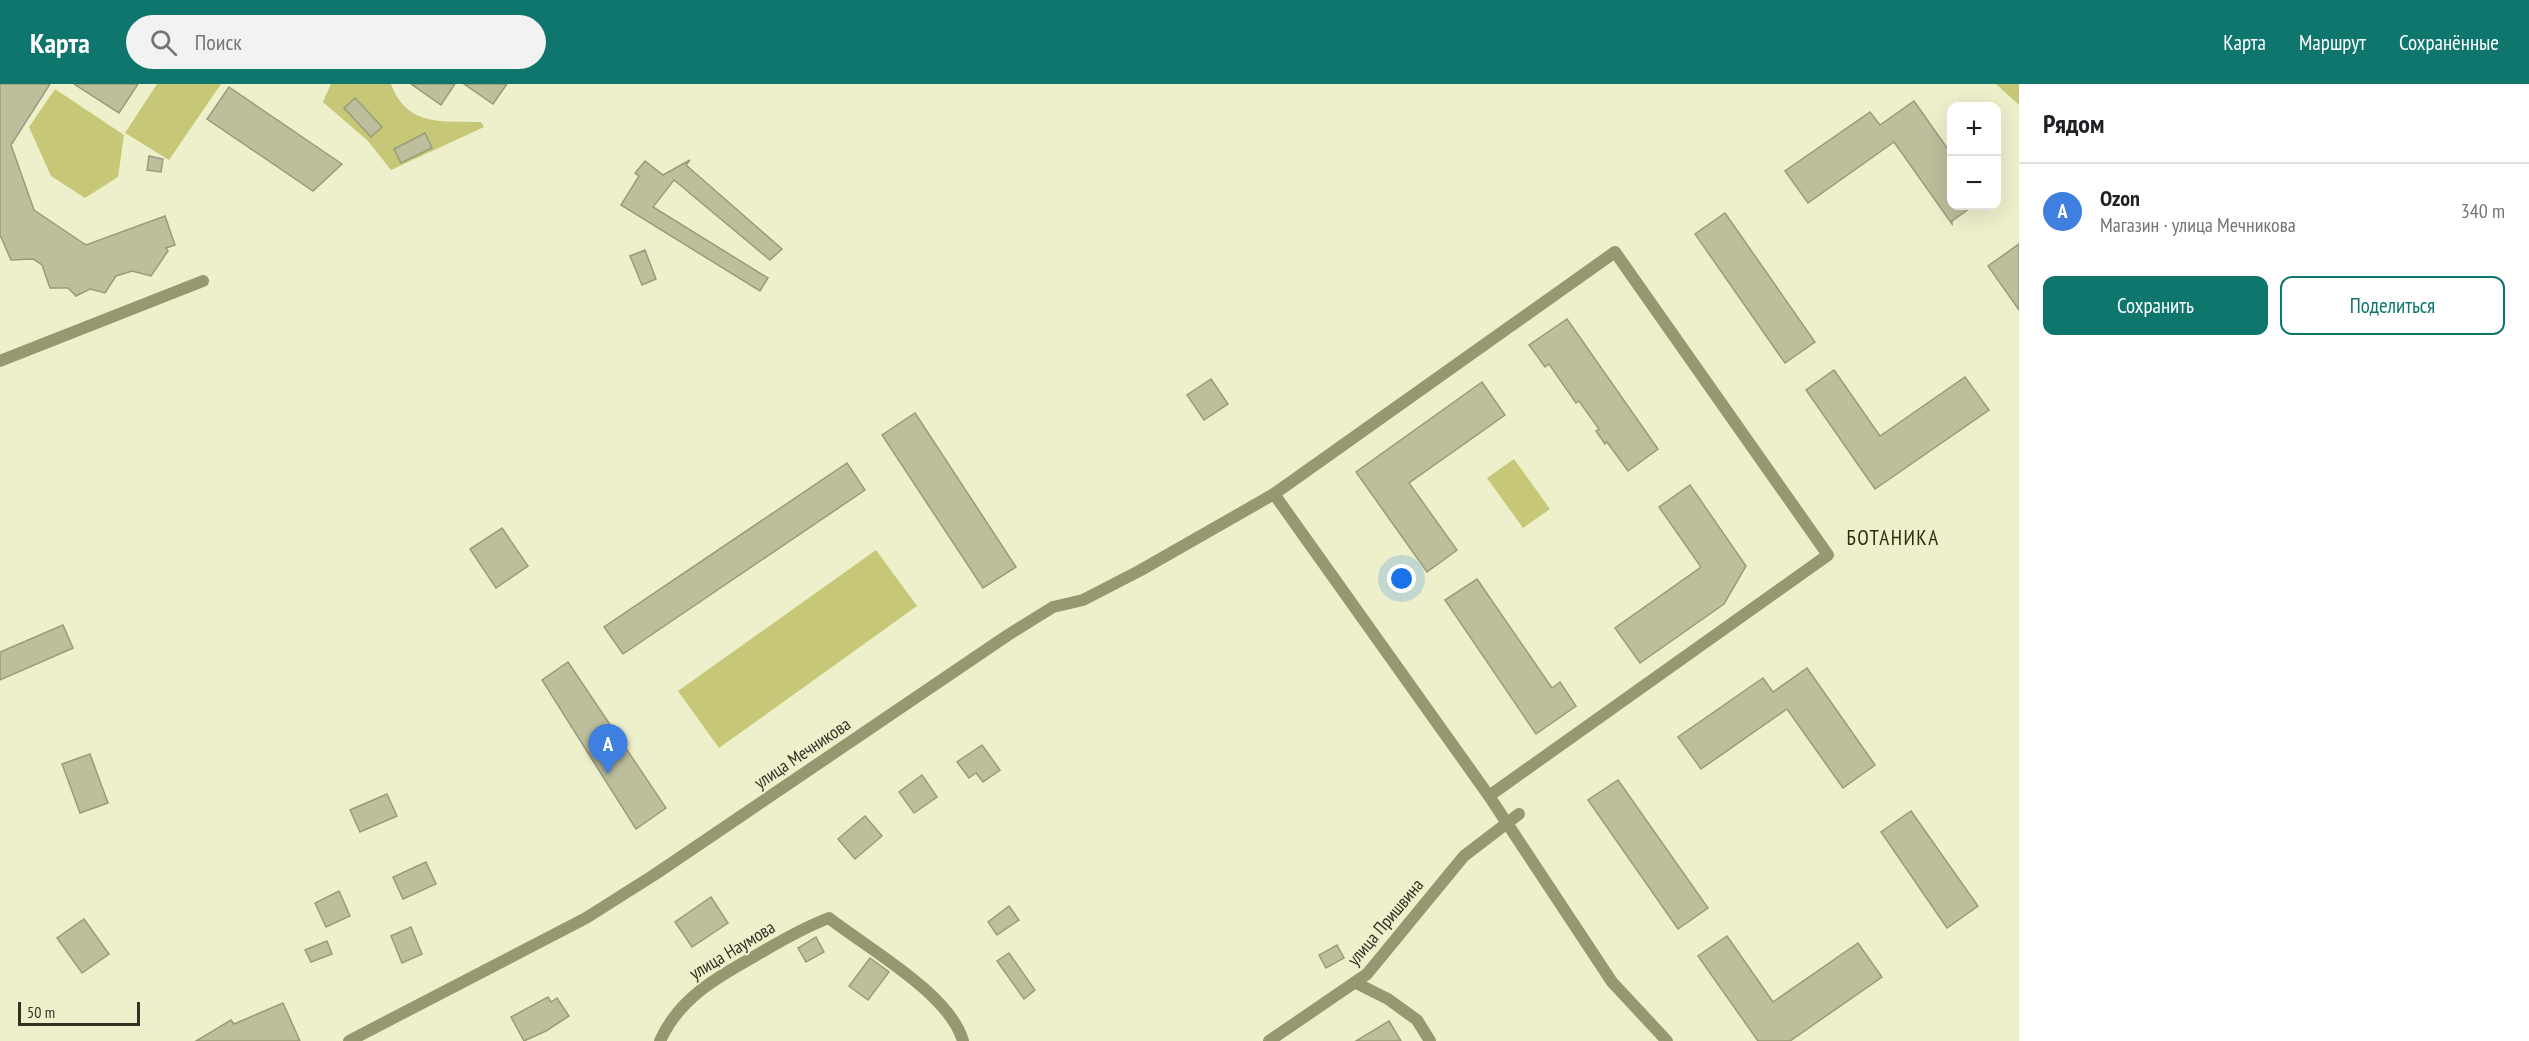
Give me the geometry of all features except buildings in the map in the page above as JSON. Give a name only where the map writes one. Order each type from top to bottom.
[{"type":"street","name":"улица Мечникова","points":[[349,1041],[586,918],[663,869],[1008,635],[1053,607],[1083,600],[1274,494],[1615,252],[1828,555],[1489,796]]},
{"type":"street","points":[[0,361],[203,281]]},
{"type":"street","points":[[1274,494],[1489,796],[1612,981],[1667,1041]]},
{"type":"street","name":"улица Пришвина","points":[[1269,1041],[1356,984],[1378,961],[1464,856],[1520,814]]},
{"type":"street","name":"улица Наумова","points":[[660,1041],[668,1023],[689,998],[713,979],[808,926],[829,918],[917,983],[959,1027],[963,1041]]},
{"type":"street","points":[[1356,984],[1388,999],[1417,1020],[1430,1041]]},
{"type":"green space","points":[[157,84],[221,84],[169,160],[125,133]]},
{"type":"green space","points":[[331,84],[391,84],[406,108],[416,115],[440,121],[481,122],[484,127],[391,170],[368,141],[323,102]]},
{"type":"green space","points":[[1996,84],[2019,84],[2019,105]]},
{"type":"green space","points":[[55,89],[124,135],[118,177],[85,198],[51,176],[29,127]]},
{"type":"green space","points":[[1514,459],[1550,509],[1523,528],[1487,478]]},
{"type":"green space","points":[[876,550],[917,606],[719,748],[678,691]]},
{"type":"place","name":"Ozon","points":[[608,774]]},
{"type":"district","name":"БОТАНИКА","points":[[1893,537]]}]
